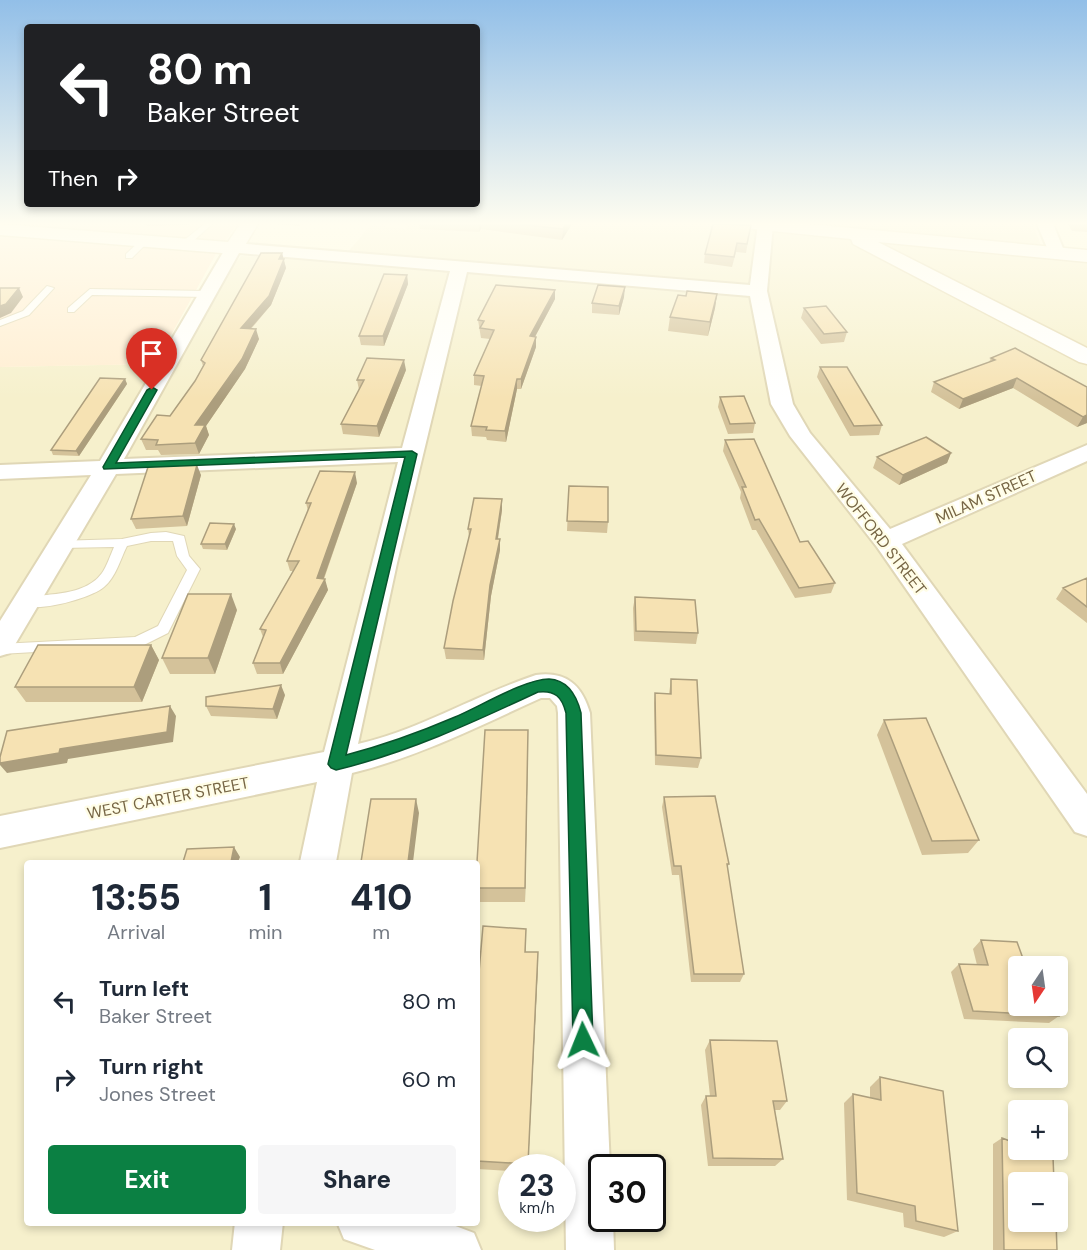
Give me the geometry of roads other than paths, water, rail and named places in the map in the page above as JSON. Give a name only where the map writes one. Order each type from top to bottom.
[{"type":"main road","points":[[957,282],[1087,357]]},
{"type":"street","points":[[0,647],[108,467],[214,282]]},
{"type":"street","points":[[318,860],[336,764],[456,282]]},
{"type":"street","points":[[650,282],[758,291]]},
{"type":"street","name":"WOFFORD STREET","points":[[758,282],[782,404],[801,436],[886,541],[1087,821]]},
{"type":"street","name":"MILAM STREET","points":[[886,541],[1087,452]]},
{"type":"street","points":[[0,471],[412,454]]},
{"type":"street","name":"WEST CARTER STREET","points":[[0,832],[336,764],[390,749],[460,722],[536,687],[550,685],[561,690],[571,701],[574,725],[590,1250]]},
{"type":"street","points":[[256,1250],[259,1226]]},
{"type":"street","points":[[375,1226],[457,1250]]},
{"type":"lane","points":[[0,323],[26,313],[50,288]]},
{"type":"lane","points":[[71,310],[90,292],[207,294]]},
{"type":"lane","points":[[0,647],[137,642],[163,629],[194,569],[186,563],[182,555],[180,539],[170,536],[122,543],[61,544]]},
{"type":"lane","points":[[26,602],[47,602],[89,590],[105,579],[122,543]]}]
